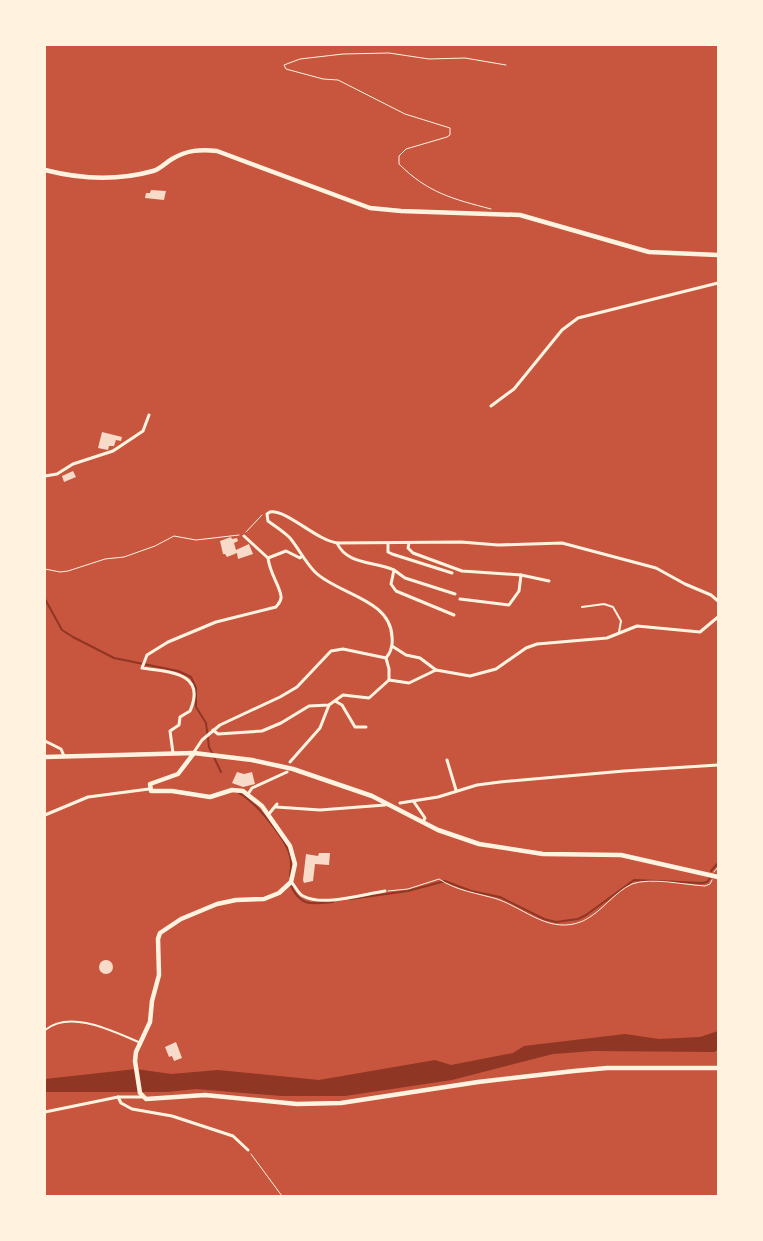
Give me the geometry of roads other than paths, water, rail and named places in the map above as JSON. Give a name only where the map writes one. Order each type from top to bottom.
[{"type":"street","points":[[45,170],[74,177],[99,178],[151,172],[176,157],[193,150],[217,151],[370,208],[401,211],[520,215],[649,252],[718,255]]},
{"type":"street","points":[[492,406],[514,390],[570,323],[587,314],[718,283]]},
{"type":"street","points":[[45,476],[57,474],[73,464],[112,451],[143,430],[149,416]]},
{"type":"street","points":[[213,730],[218,734],[253,733],[281,724],[308,706],[329,705],[347,694],[369,698],[389,680],[386,658],[392,646],[392,632],[378,611],[358,596],[327,581],[302,556],[290,539],[268,521],[267,514],[273,511],[300,524],[318,537],[337,543],[462,542],[498,545],[562,542],[656,568],[684,584],[711,595],[718,601]]},
{"type":"street","points":[[172,753],[170,731],[179,726],[180,717],[192,708],[192,682],[184,676],[142,668],[153,650],[216,622],[276,607],[280,602],[281,596],[269,570],[268,558],[244,536]]},
{"type":"street","points":[[337,543],[341,551],[348,557],[394,570],[405,578],[455,594]]},
{"type":"street","points":[[409,543],[408,548],[413,552],[462,570],[521,575],[549,581]]},
{"type":"street","points":[[388,544],[388,552],[392,554],[452,573]]},
{"type":"street","points":[[268,558],[286,551],[300,558],[302,556]]},
{"type":"street","points":[[394,570],[391,584],[396,591],[454,615]]},
{"type":"street","points":[[460,599],[509,605],[519,591],[521,575]]},
{"type":"street","points":[[392,646],[406,655],[420,658],[436,670],[470,676],[496,669],[526,648],[537,644],[607,638],[637,626],[647,625],[700,632],[718,617]]},
{"type":"street","points":[[149,789],[150,784],[178,774],[207,735],[213,730],[234,718],[280,698],[297,687],[331,651],[344,649],[386,658]]},
{"type":"street","points":[[389,680],[408,683],[436,670]]},
{"type":"street","points":[[335,701],[346,710],[348,719],[355,727],[366,726]]},
{"type":"street","points":[[290,762],[320,728],[329,705]]},
{"type":"street","points":[[45,740],[61,749],[64,756]]},
{"type":"street","points":[[45,757],[172,753],[215,754],[277,766],[339,784],[372,796],[423,822],[467,841],[494,848],[543,854],[621,855],[718,877]]},
{"type":"street","points":[[447,760],[456,790]]},
{"type":"street","points":[[400,803],[414,802],[456,790],[500,782],[624,771],[718,766]]},
{"type":"street","points":[[248,794],[252,788],[287,772]]},
{"type":"street","points":[[45,815],[88,797],[149,789],[154,792],[172,791],[202,797],[232,790],[248,794],[262,806],[294,854],[295,869],[291,882],[279,894],[270,898],[236,900],[216,904],[187,916],[160,933],[158,939],[159,975],[152,1001],[149,1027],[136,1052],[136,1069],[141,1095]]},
{"type":"street","points":[[414,802],[425,818],[423,822]]},
{"type":"street","points":[[268,815],[277,805],[320,810],[385,805]]},
{"type":"street","points":[[291,882],[300,894],[314,899],[333,900],[385,891]]},
{"type":"street","points":[[45,1112],[118,1097],[141,1095],[152,1100],[205,1095],[297,1104],[341,1103],[478,1082],[574,1070],[607,1068],[718,1068]]},
{"type":"street","points":[[118,1097],[121,1103],[132,1109],[172,1116],[233,1136],[248,1150]]},
{"type":"lane","points":[[582,607],[599,604],[613,607],[621,621],[619,632]]},
{"type":"lane","points":[[45,1030],[57,1023],[76,1022],[102,1028],[140,1043]]},
{"type":"waterway","points":[[45,599],[62,630],[73,637],[114,658],[178,671],[191,677],[196,688],[196,707],[206,723],[209,747],[221,772]]},
{"type":"waterway","points":[[239,793],[246,797],[261,812],[283,840],[291,859],[290,876]]},
{"type":"waterway","points":[[711,871],[718,863]]},
{"type":"waterway","points":[[350,899],[408,891],[445,881],[471,891],[500,897],[544,919],[556,922],[578,919],[586,915],[634,880],[702,883],[707,882],[710,878]]},
{"type":"waterway","points":[[291,886],[299,898],[308,903],[333,902]]}]
